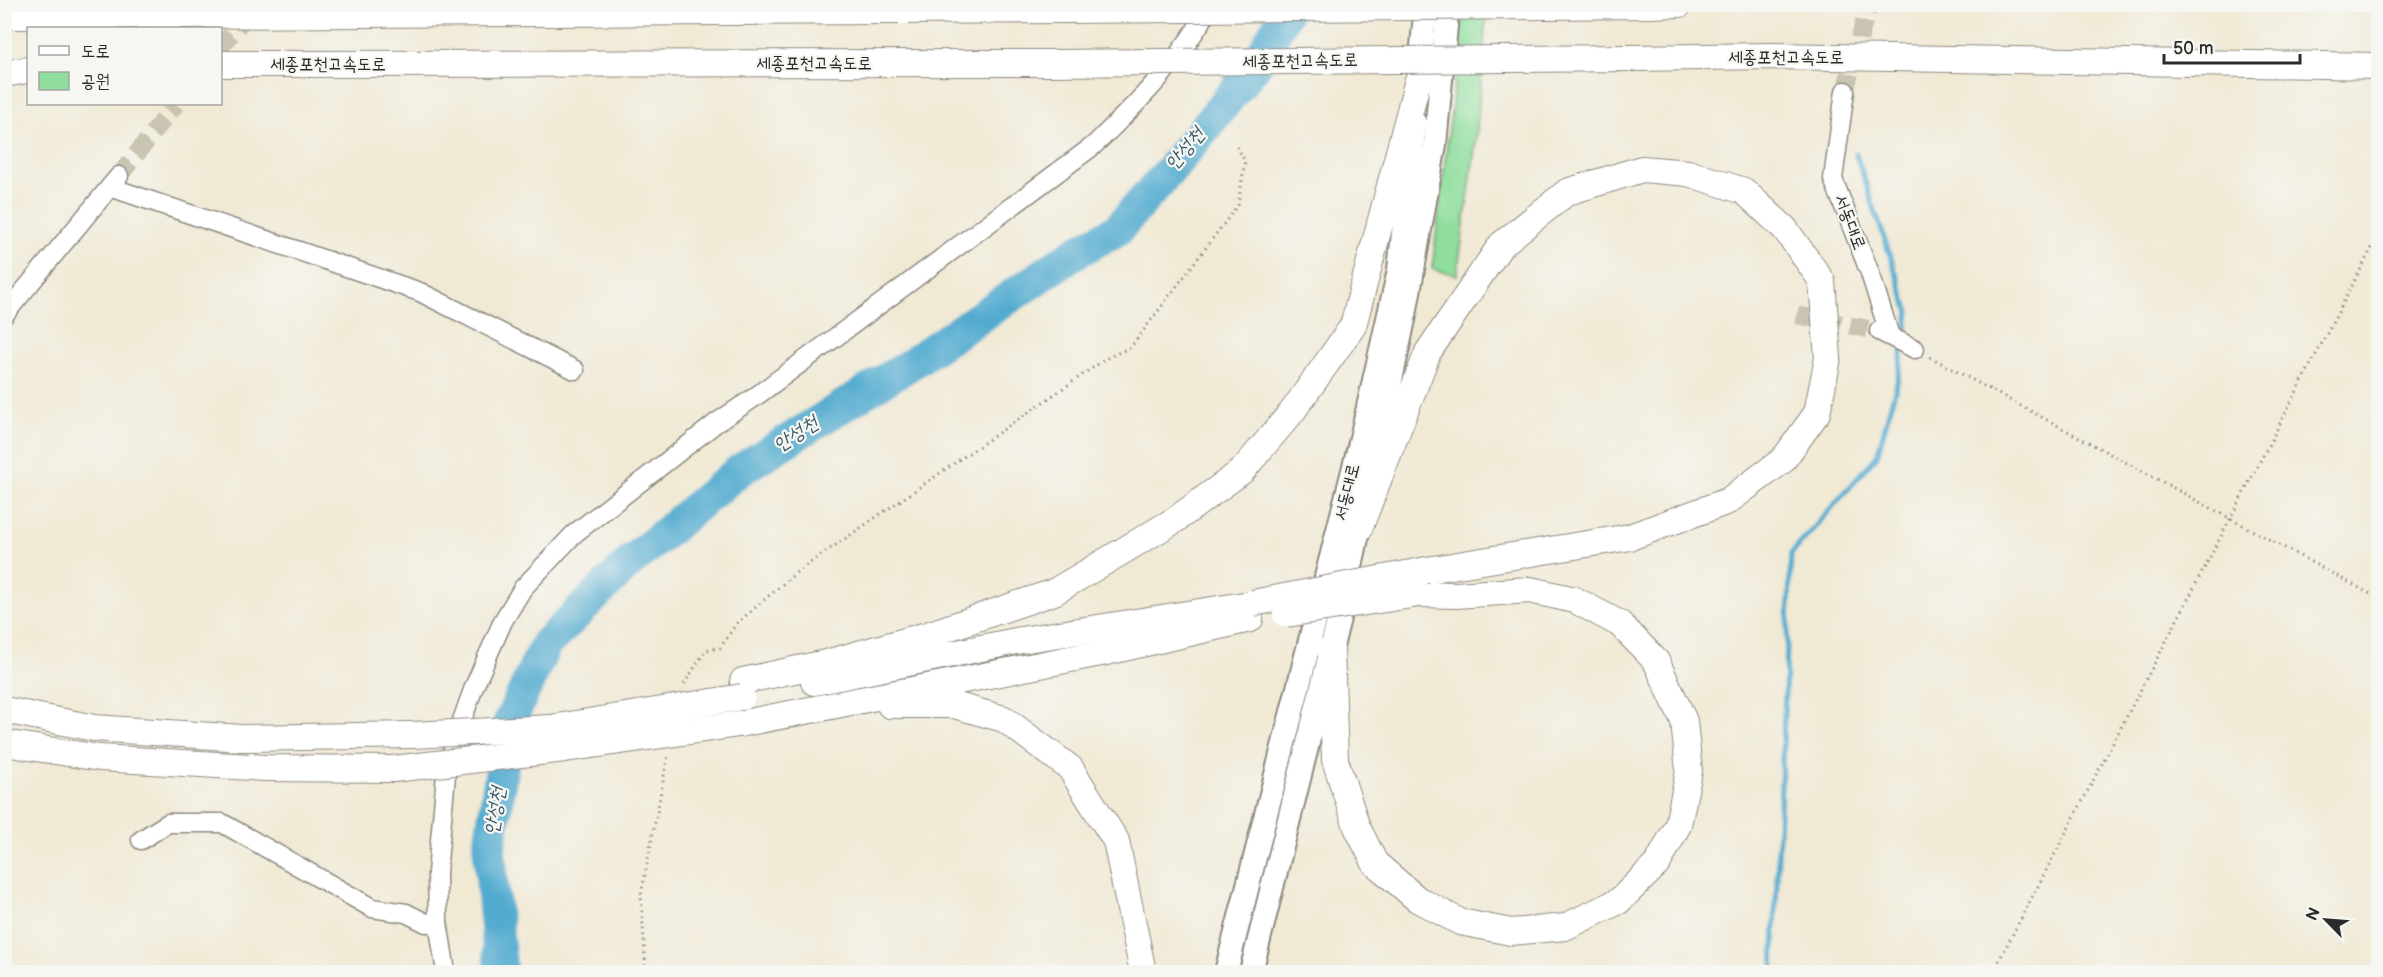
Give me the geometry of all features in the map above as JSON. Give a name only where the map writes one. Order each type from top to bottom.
[{"type":"highway","points":[[4,16],[1680,4]]},
{"type":"highway","name":"세종포천고속도로","points":[[222,64],[1048,63],[1771,56],[2379,66]]},
{"type":"highway","points":[[4,64],[27,64]]},
{"type":"highway","points":[[4,74],[27,70]]},
{"type":"highway","points":[[743,689],[927,635],[1054,592],[1175,520],[1242,471],[1292,412],[1353,327],[1419,76]]},
{"type":"highway","points":[[4,710],[94,728],[242,738],[412,735],[551,728],[743,689],[1021,640],[1252,611],[1423,582],[1630,537],[1728,501],[1783,460],[1817,413],[1828,358],[1822,281],[1785,229],[1744,191],[1688,173],[1642,169],[1568,192],[1501,245],[1428,352],[1359,529]]},
{"type":"highway","points":[[1331,649],[1335,760],[1357,827],[1375,863],[1417,899],[1460,922],[1511,932],[1565,927],[1619,901],[1658,863],[1678,825],[1689,771],[1684,721],[1656,661],[1620,624],[1575,600],[1530,590],[1456,595],[1423,582]]},
{"type":"highway","points":[[4,742],[100,758],[266,768],[393,769],[565,749],[739,724],[1106,652],[1252,611]]},
{"type":"highway","points":[[836,704],[954,705],[1004,719],[1070,768],[1116,841],[1143,972]]},
{"type":"main road","name":"서동대로","points":[[1226,972],[1359,447],[1399,270],[1426,4]]},
{"type":"main road","name":"서동대로","points":[[1251,972],[1359,529],[1419,245],[1435,144],[1448,4]]},
{"type":"lane","points":[[446,972],[438,922],[437,873],[446,776],[457,734],[485,660],[503,621],[523,588],[573,534],[716,423],[755,397],[1093,146],[1141,100],[1178,57],[1212,4]]},
{"type":"lane","name":"서동대로","points":[[1845,91],[1833,179],[1869,273],[1888,335],[1915,349]]},
{"type":"lane","points":[[4,315],[114,181],[420,292],[575,370]]},
{"type":"lane","points":[[141,840],[168,823],[222,823],[372,908],[406,913],[426,923],[438,922]]},
{"type":"path","points":[[682,694],[684,683],[706,650],[720,648],[737,623],[798,571],[1107,358],[1131,347],[1238,205],[1245,161],[1236,145]]},
{"type":"path","points":[[1993,972],[2379,236]]},
{"type":"path","points":[[1915,349],[2231,521],[2379,598]]},
{"type":"path","points":[[646,972],[641,895],[670,749]]},
{"type":"green space","points":[[1464,5],[1487,5],[1476,141],[1457,275],[1432,269]]},
{"type":"waterway","name":"안성천","points":[[501,972],[489,849],[509,723],[546,644],[627,565],[740,470],[909,365],[1075,253],[1117,230],[1171,169],[1255,66],[1291,4]]},
{"type":"waterway","points":[[1856,154],[1909,312],[1905,338]]},
{"type":"waterway","points":[[1773,972],[1791,554],[1877,456],[1897,383],[1903,348]]},
{"type":"tunnel","points":[[1845,91],[1869,4]]},
{"type":"tunnel","points":[[222,46],[251,10]]},
{"type":"tunnel","points":[[119,176],[175,105]]},
{"type":"tunnel","points":[[1797,315],[1878,331]]}]
